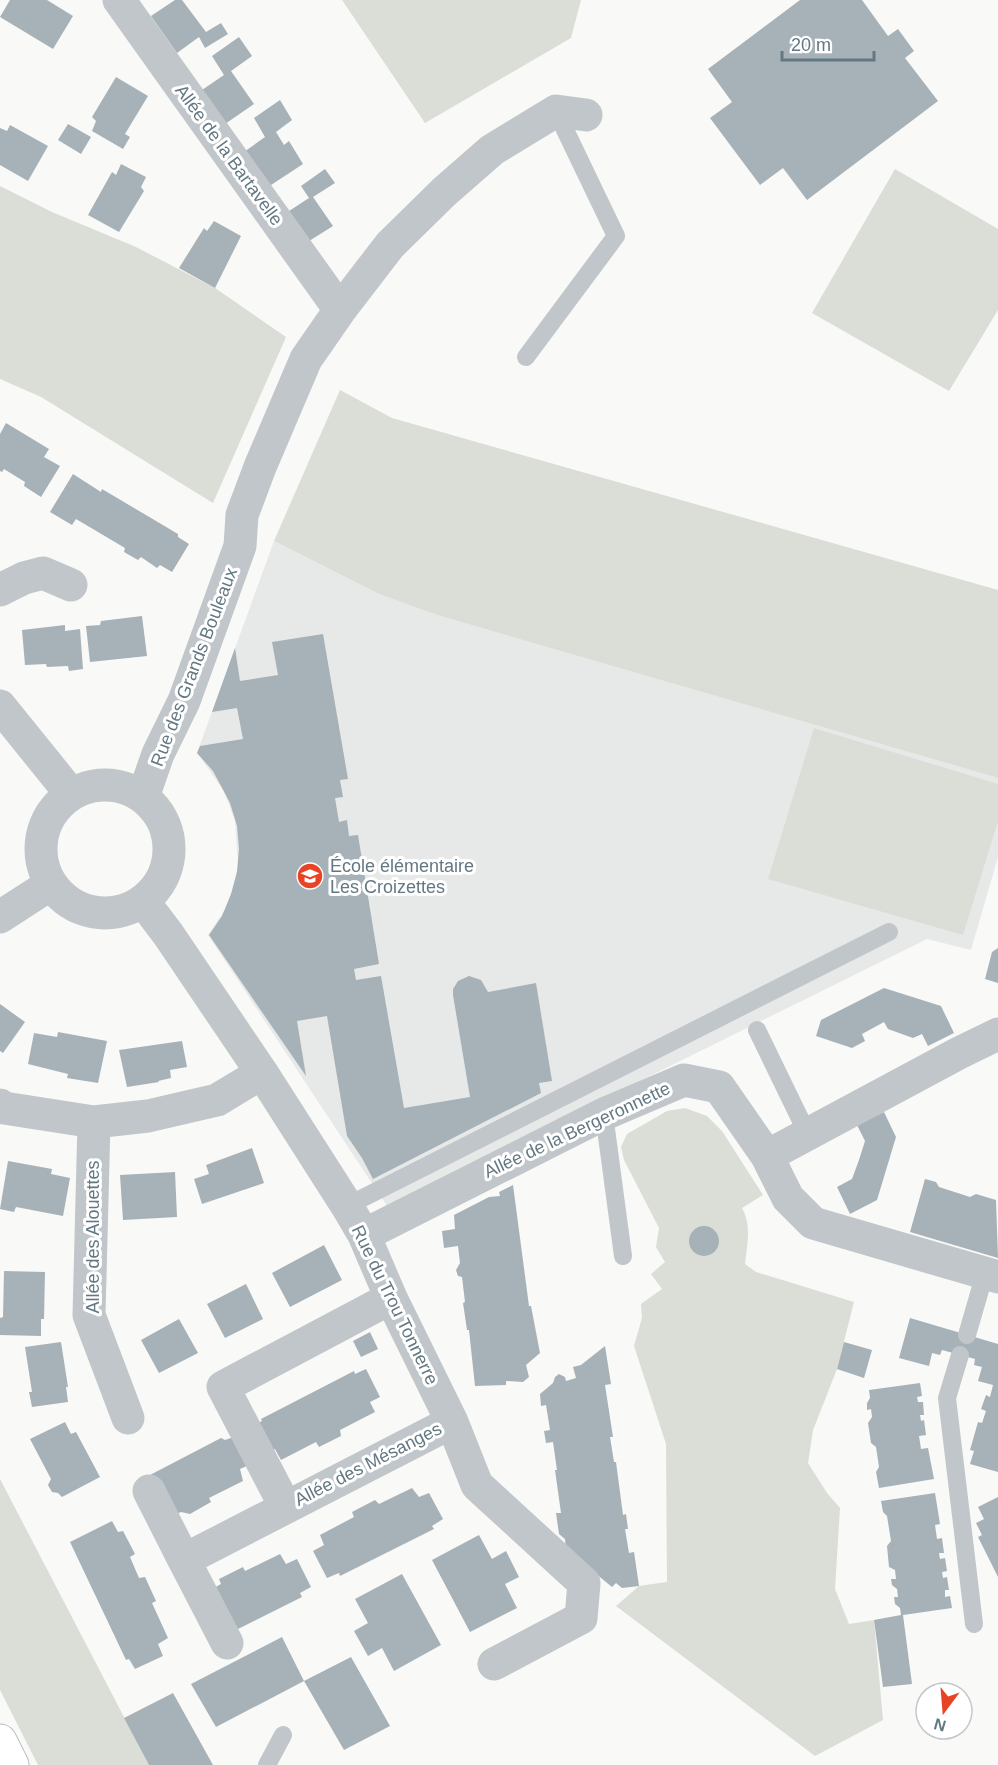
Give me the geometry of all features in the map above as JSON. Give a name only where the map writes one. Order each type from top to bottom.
[{"type":"street","name":"Allée de la Bartavelle","points":[[119,0],[340,310]]},
{"type":"street","name":"Rue des Grands Bouleaux","points":[[143,797],[158,754],[184,701],[240,546],[242,516],[260,467],[306,359],[390,245],[444,192],[492,150],[571,113]]},
{"type":"street","points":[[0,590],[24,578],[43,573],[71,585]]},
{"type":"street","points":[[0,706],[71,794]]},
{"type":"street","points":[[107,784],[126,788],[143,797],[157,811],[166,830],[170,849],[166,869],[156,887],[143,901],[124,910],[104,913],[85,910],[68,901],[51,884],[44,868],[41,847],[44,827],[55,808],[71,794],[88,787],[107,784]]},
{"type":"street","points":[[0,918],[51,884]]},
{"type":"street","name":"Rue du Trou Tonnerre","points":[[143,901],[262,1073],[364,1235],[391,1298],[452,1422],[477,1485],[584,1583],[581,1618],[494,1664]]},
{"type":"street","points":[[767,1156],[958,1053],[998,1034]]},
{"type":"street","points":[[0,1105],[4,1108],[94,1122],[148,1116],[217,1100],[262,1073]]},
{"type":"street","name":"Allée de la Bergeronnette","points":[[364,1235],[604,1114],[684,1080],[720,1087],[767,1156],[788,1198],[813,1223],[991,1275]]},
{"type":"street","name":"Allée des Alouettes","points":[[94,1122],[89,1315],[128,1418]]},
{"type":"street","name":"Allée des Mésanges","points":[[285,1506],[223,1387],[391,1298]]},
{"type":"street","name":"Allée des Mésanges","points":[[184,1560],[452,1422]]},
{"type":"street","points":[[149,1491],[227,1643]]},
{"type":"street","points":[[0,1741],[12,1765]]},
{"type":"lane","points":[[526,357],[616,236],[571,113]]},
{"type":"lane","points":[[347,1206],[889,932]]},
{"type":"lane","points":[[757,1030],[807,1133]]},
{"type":"lane","points":[[604,1114],[623,1256]]},
{"type":"lane","points":[[967,1335],[991,1275]]},
{"type":"lane","points":[[960,1355],[947,1398],[974,1624]]},
{"type":"lane","points":[[267,1765],[284,1735]]},
{"type":"shaded area","points":[[342,0],[581,0],[571,38],[425,123]]},
{"type":"shaded area","points":[[895,169],[998,229],[998,310],[949,391],[812,313]]},
{"type":"shaded area","points":[[0,186],[52,212],[136,247],[215,288],[286,337],[213,503],[41,397],[0,379]]},
{"type":"shaded area","points":[[340,390],[392,418],[998,590],[998,778],[437,615],[379,594],[274,541]]},
{"type":"shaded area","points":[[274,541],[379,594],[437,615],[998,778],[998,857],[971,950],[927,939],[387,1206],[208,935],[230,902],[238,865],[235,821],[224,791],[197,753]]},
{"type":"shaded area","points":[[814,728],[998,784],[998,821],[963,935],[768,879]]},
{"type":"shaded area","points":[[685,1108],[707,1116],[722,1131],[763,1195],[742,1208],[748,1228],[745,1264],[756,1272],[854,1302],[837,1369],[813,1430],[808,1463],[827,1493],[840,1508],[835,1589],[849,1624],[874,1620],[883,1720],[815,1756],[616,1606],[639,1586],[667,1582],[666,1444],[634,1346],[642,1318],[641,1304],[662,1289],[651,1274],[665,1262],[656,1247],[659,1228],[624,1160],[621,1147],[627,1134],[667,1111]]},
{"type":"shaded area","points":[[0,1479],[149,1765],[38,1765],[0,1690]]},
{"type":"building","points":[[10,0],[47,0],[73,16],[53,49],[0,17]]},
{"type":"building","points":[[175,0],[182,0],[206,32],[221,23],[228,34],[205,48],[199,37],[177,53],[151,16]]},
{"type":"building","points":[[800,0],[862,0],[888,36],[898,29],[914,51],[905,58],[938,101],[807,200],[783,168],[760,185],[710,118],[732,102],[708,69]]},
{"type":"building","points":[[239,37],[252,56],[231,71],[254,104],[225,124],[202,90],[224,75],[212,56]]},
{"type":"building","points":[[116,77],[148,96],[125,134],[130,137],[123,149],[92,131],[96,121],[92,117]]},
{"type":"building","points":[[280,100],[292,120],[276,132],[284,145],[289,141],[303,164],[268,187],[244,152],[265,137],[254,118]]},
{"type":"building","points":[[68,124],[91,137],[81,154],[58,140]]},
{"type":"building","points":[[10,125],[48,146],[28,181],[0,165],[0,128],[7,131]]},
{"type":"building","points":[[121,164],[146,177],[141,187],[144,191],[119,232],[88,215],[112,172],[116,175]]},
{"type":"building","points":[[325,169],[335,183],[313,197],[333,226],[306,243],[286,213],[309,198],[301,186]]},
{"type":"building","points":[[214,221],[241,236],[215,288],[179,268],[204,228],[207,231]]},
{"type":"building","points":[[6,423],[49,449],[44,457],[60,466],[41,497],[24,486],[25,482],[4,469],[0,471],[0,434]]},
{"type":"building","points":[[73,474],[178,534],[178,537],[189,544],[172,572],[160,565],[157,568],[141,557],[138,560],[124,552],[125,548],[76,519],[72,525],[50,512]]},
{"type":"building","points":[[142,616],[147,656],[90,662],[86,626],[100,625],[101,621]]},
{"type":"building","points":[[65,625],[65,631],[80,629],[83,669],[69,671],[68,666],[25,665],[22,630]]},
{"type":"building","points":[[323,634],[348,779],[340,780],[343,797],[335,798],[339,822],[347,820],[349,836],[358,835],[379,964],[354,969],[356,980],[381,976],[404,1108],[470,1097],[453,995],[453,989],[458,981],[469,976],[481,980],[488,992],[536,983],[552,1081],[539,1083],[541,1093],[373,1179],[347,1136],[327,1016],[297,1021],[306,1076],[209,935],[222,916],[231,894],[237,872],[239,849],[237,826],[230,803],[213,771],[197,753],[200,746],[243,739],[237,708],[212,712],[235,648],[240,681],[278,675],[272,642]]},
{"type":"building","points":[[998,948],[998,983],[985,979],[992,952]]},
{"type":"building","points":[[884,988],[941,1006],[954,1033],[928,1046],[922,1034],[913,1038],[888,1029],[884,1022],[862,1034],[865,1041],[852,1048],[816,1036],[821,1020]]},
{"type":"building","points":[[0,1004],[25,1022],[3,1053],[0,1051]]},
{"type":"building","points":[[58,1032],[107,1041],[98,1083],[67,1078],[68,1074],[28,1064],[34,1033],[57,1037]]},
{"type":"building","points":[[182,1041],[187,1067],[170,1070],[171,1078],[159,1082],[127,1087],[119,1050]]},
{"type":"building","points":[[884,1112],[896,1137],[877,1200],[850,1214],[837,1187],[852,1179],[859,1160],[865,1141],[857,1125]]},
{"type":"building","points":[[252,1148],[264,1183],[202,1204],[194,1179],[209,1174],[206,1165]]},
{"type":"building","points":[[8,1161],[52,1169],[51,1174],[70,1178],[63,1216],[16,1207],[14,1212],[0,1209]]},
{"type":"building","points":[[175,1172],[177,1217],[123,1220],[120,1175]]},
{"type":"building","points":[[925,1179],[936,1182],[939,1187],[970,1197],[976,1194],[996,1200],[998,1258],[910,1232]]},
{"type":"building","points":[[513,1185],[529,1306],[531,1306],[540,1353],[526,1365],[529,1377],[523,1382],[506,1381],[506,1385],[475,1386],[469,1330],[467,1330],[463,1303],[465,1302],[462,1277],[458,1276],[456,1270],[460,1263],[458,1246],[444,1248],[442,1231],[455,1229],[454,1215],[489,1197],[500,1196],[499,1192]]},
{"type":"building","points":[[704,1226],[715,1230],[719,1241],[715,1252],[704,1256],[693,1252],[689,1241],[693,1230]]},
{"type":"building","points":[[324,1245],[342,1280],[290,1307],[272,1273]]},
{"type":"building","points":[[4,1271],[45,1272],[44,1319],[41,1319],[41,1336],[0,1335],[0,1318],[3,1317]]},
{"type":"building","points":[[246,1284],[263,1319],[225,1338],[207,1304]]},
{"type":"building","points":[[910,1318],[998,1344],[998,1472],[970,1464],[974,1451],[970,1450],[978,1422],[982,1423],[986,1411],[981,1409],[986,1395],[990,1397],[993,1385],[978,1381],[982,1367],[974,1365],[975,1359],[942,1350],[940,1355],[932,1353],[929,1366],[899,1358]]},
{"type":"building","points":[[179,1319],[198,1353],[159,1373],[141,1340]]},
{"type":"building","points":[[370,1332],[378,1349],[361,1357],[353,1341]]},
{"type":"building","points":[[61,1342],[68,1402],[32,1407],[25,1347]]},
{"type":"building","points":[[844,1342],[872,1350],[864,1378],[837,1369]]},
{"type":"building","points":[[605,1346],[611,1384],[605,1385],[613,1437],[610,1437],[614,1462],[616,1462],[623,1515],[626,1514],[628,1529],[625,1529],[629,1553],[634,1552],[639,1586],[622,1588],[616,1583],[612,1587],[566,1549],[565,1539],[559,1534],[556,1513],[561,1513],[555,1470],[557,1470],[553,1442],[546,1443],[544,1431],[550,1430],[546,1405],[541,1406],[540,1394],[553,1383],[559,1374],[565,1377],[566,1381],[576,1378],[573,1367],[581,1365]]},
{"type":"building","points":[[366,1369],[380,1397],[370,1402],[375,1412],[340,1430],[341,1436],[319,1447],[316,1442],[281,1460],[275,1449],[265,1455],[251,1427],[262,1421],[261,1419],[354,1371],[355,1374]]},
{"type":"building","points":[[920,1383],[922,1396],[917,1397],[918,1402],[923,1402],[924,1415],[920,1415],[921,1421],[924,1420],[926,1435],[919,1436],[921,1449],[928,1448],[934,1479],[879,1488],[876,1472],[879,1467],[876,1447],[871,1443],[868,1423],[872,1417],[871,1409],[867,1410],[869,1390]]},
{"type":"building","points":[[65,1422],[71,1434],[76,1432],[100,1477],[62,1497],[52,1492],[48,1485],[51,1479],[30,1439]]},
{"type":"building","points":[[234,1437],[249,1465],[240,1469],[243,1481],[209,1498],[211,1502],[190,1514],[181,1512],[172,1516],[150,1475],[221,1438],[225,1440]]},
{"type":"building","points":[[412,1488],[419,1497],[429,1493],[443,1519],[432,1526],[434,1529],[340,1576],[339,1573],[327,1578],[313,1551],[324,1545],[320,1535],[354,1517],[352,1512],[375,1500],[379,1504]]},
{"type":"building","points":[[935,1493],[940,1524],[935,1525],[937,1539],[942,1538],[944,1553],[939,1553],[940,1559],[945,1558],[947,1571],[942,1572],[943,1578],[947,1577],[949,1590],[945,1590],[945,1597],[950,1596],[952,1608],[903,1615],[912,1684],[883,1687],[874,1620],[901,1615],[900,1608],[895,1604],[894,1597],[898,1597],[897,1589],[892,1585],[891,1579],[896,1579],[895,1570],[889,1567],[887,1546],[891,1541],[887,1516],[883,1512],[881,1501]]},
{"type":"building","points":[[998,1497],[998,1577],[978,1537],[982,1535],[976,1523],[984,1519],[978,1507]]},
{"type":"building","points":[[112,1521],[118,1532],[123,1531],[135,1554],[130,1557],[139,1578],[145,1577],[156,1601],[152,1603],[168,1638],[158,1644],[163,1656],[135,1669],[129,1659],[126,1660],[70,1542]]},
{"type":"building","points":[[479,1535],[492,1559],[506,1551],[519,1577],[505,1584],[517,1608],[470,1632],[432,1560]]},
{"type":"building","points":[[280,1554],[286,1564],[297,1559],[311,1587],[300,1593],[302,1597],[232,1632],[210,1590],[221,1584],[219,1579],[243,1567],[245,1571]]},
{"type":"building","points":[[402,1574],[441,1645],[394,1671],[382,1648],[368,1656],[354,1631],[368,1623],[355,1599]]},
{"type":"building","points":[[282,1637],[304,1681],[216,1727],[191,1684]]},
{"type":"building","points":[[351,1657],[390,1726],[344,1750],[304,1681]]},
{"type":"building","points":[[173,1693],[213,1765],[149,1765],[124,1718]]},
{"type":"place","name":"École élémentaire Les Croizettes","points":[[310,876]]}]
